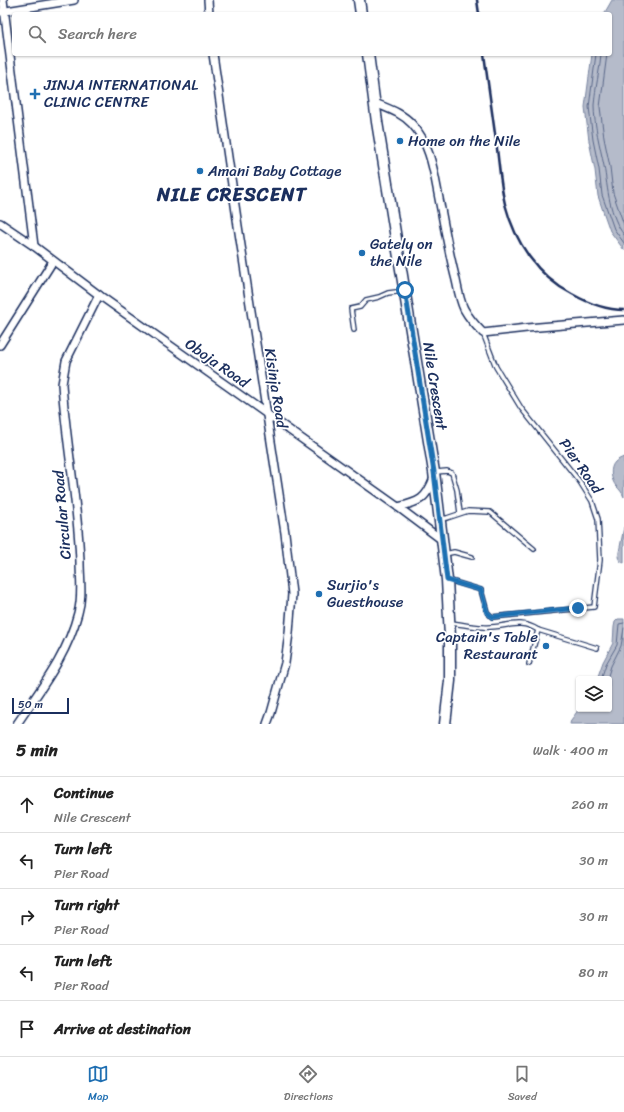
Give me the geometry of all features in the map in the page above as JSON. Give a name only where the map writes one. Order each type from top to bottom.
[{"type":"street","points":[[3,0],[2,11],[34,246]]},
{"type":"street","points":[[2,11],[74,0]]},
{"type":"street","points":[[208,0],[208,12]]},
{"type":"street","points":[[359,0],[361,12]]},
{"type":"street","name":"Kisinja Road","points":[[213,56],[285,533],[292,594],[285,663],[267,724]]},
{"type":"street","name":"Nile Crescent","points":[[368,56],[377,122],[405,290],[440,519],[447,580],[449,622],[450,681],[445,724]]},
{"type":"street","points":[[375,103],[392,110],[404,118],[418,131],[433,164],[452,265],[464,309],[483,333],[624,320]]},
{"type":"street","name":"Oboja Road","points":[[0,223],[442,540]]},
{"type":"street","points":[[0,345],[53,261]]},
{"type":"street","name":"Circular Road","points":[[17,724],[52,674],[74,626],[79,611],[81,596],[79,533],[62,384],[66,361],[99,295]]},
{"type":"street","points":[[398,507],[412,504],[422,499],[427,493],[434,474]]},
{"type":"lane","points":[[354,330],[351,309],[360,307],[366,300],[379,297],[388,292],[405,290]]},
{"type":"lane","name":"Pier Road","points":[[447,580],[481,590],[487,612],[492,617],[594,607],[600,560],[598,519],[592,502],[576,477],[521,408],[496,367],[483,333]]},
{"type":"lane","points":[[434,474],[440,471],[452,473],[457,490],[460,513]]},
{"type":"lane","points":[[440,519],[460,513],[480,511],[490,512],[534,549]]},
{"type":"lane","points":[[444,554],[454,552],[472,557]]},
{"type":"lane","points":[[449,622],[484,628],[522,623],[532,626],[538,630],[597,648]]},
{"type":"lane","points":[[529,664],[538,630]]},
{"type":"water","points":[[612,0],[624,0],[624,250],[610,231],[598,196],[585,107],[592,56],[612,56],[612,12],[605,12]]},
{"type":"water","points":[[624,457],[624,497],[614,483],[611,471],[615,462]]},
{"type":"water","points":[[624,527],[624,563],[620,561],[618,557]]},
{"type":"water","points":[[618,619],[624,619],[624,724],[570,724],[577,712],[612,712],[612,676],[598,676],[603,662],[613,643],[615,622]]},
{"type":"railway","points":[[477,0],[479,12]]},
{"type":"railway","points":[[484,56],[503,196],[509,218],[521,244],[538,268],[559,287],[591,303],[611,309],[624,310]]},
{"type":"place","name":"JINJA INTERNATIONAL CLINIC CENTRE","points":[[35,94]]},
{"type":"place","name":"Home on the Nile","points":[[400,141]]},
{"type":"place","name":"Amani Baby Cottage","points":[[200,171]]},
{"type":"place","name":"Gately on the Nile","points":[[362,253]]},
{"type":"place","name":"Surjio's Guesthouse","points":[[319,594]]},
{"type":"place","name":"Captain's Table Restaurant","points":[[546,646]]},
{"type":"district","name":"NILE CRESCENT","points":[[232,194]]},
{"type":"route","points":[[405,290],[434,472],[447,580],[481,590],[487,612],[492,617],[578,608]]}]
